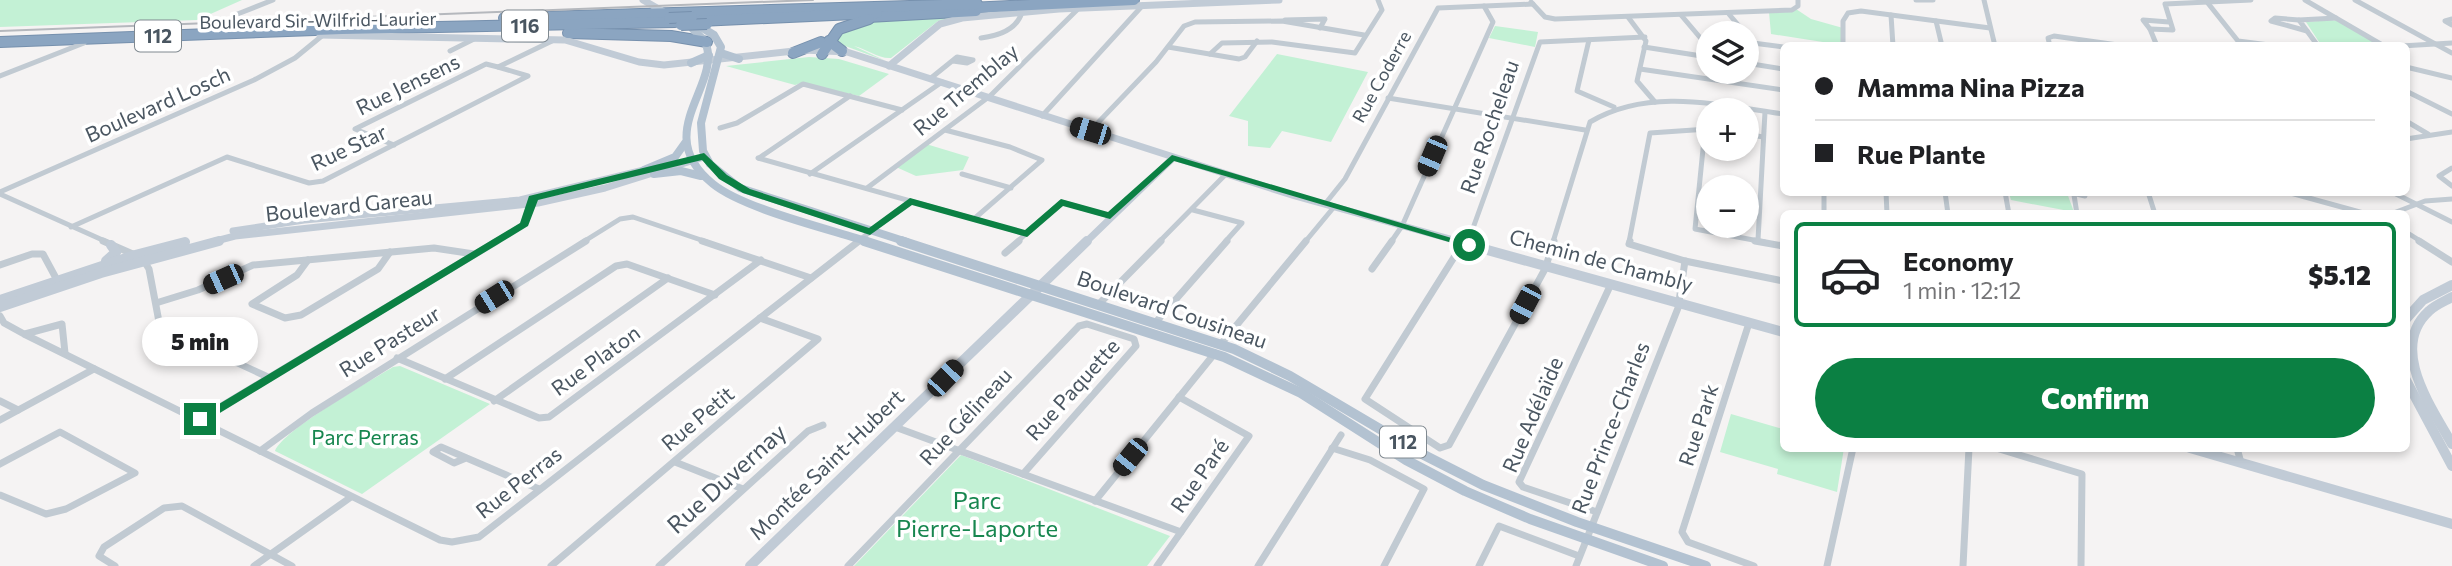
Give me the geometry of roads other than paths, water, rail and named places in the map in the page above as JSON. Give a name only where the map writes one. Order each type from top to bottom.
[{"type":"highway","name":"Boulevard Sir-Wilfrid-Laurier","points":[[700,21],[1054,0]]},
{"type":"highway","name":"Boulevard Sir-Wilfrid-Laurier","points":[[0,42],[665,14],[700,21],[1077,6],[1134,0]]},
{"type":"highway","points":[[399,24],[977,4]]},
{"type":"highway","points":[[526,30],[665,14],[700,21],[797,21],[1077,6]]},
{"type":"highway","name":"Boulevard Sir-Wilfrid-Laurier","points":[[0,42],[665,14]]},
{"type":"highway","points":[[821,49],[846,25],[888,16]]},
{"type":"highway","points":[[797,21],[825,26],[827,30],[821,49]]},
{"type":"highway","points":[[375,28],[677,36],[707,42]]},
{"type":"highway","points":[[793,53],[821,49],[842,51]]},
{"type":"main road","points":[[665,14],[699,32],[707,42],[708,61],[691,63]]},
{"type":"main road","points":[[665,14],[712,33],[719,42],[719,59],[699,127],[704,157]]},
{"type":"main road","points":[[719,59],[739,58]]},
{"type":"main road","name":"Boulevard Cousineau","points":[[708,61],[686,125],[685,144],[691,160],[704,177],[739,199],[1031,293],[1218,348]]},
{"type":"main road","points":[[644,170],[673,158],[685,144]]},
{"type":"main road","name":"Boulevard Cousineau","points":[[704,157],[723,177],[746,191],[1156,322],[1304,381],[1458,473],[1663,566]]},
{"type":"main road","points":[[654,174],[684,171],[704,177]]},
{"type":"main road","name":"Boulevard Cousineau","points":[[1589,533],[1706,566]]},
{"type":"street","points":[[235,15],[274,0]]},
{"type":"street","points":[[643,0],[665,14]]},
{"type":"street","points":[[887,67],[946,21],[1077,6],[1279,0]]},
{"type":"street","points":[[1210,54],[1222,43],[1257,41],[1355,54],[1364,35],[1382,10],[1378,0]]},
{"type":"street","points":[[1532,2],[1545,17],[1555,19],[1792,10],[1798,6],[1798,0]]},
{"type":"street","points":[[1916,0],[1933,0]]},
{"type":"street","points":[[1984,0],[1993,42]]},
{"type":"street","points":[[2150,29],[2173,30],[2165,4],[2250,0]]},
{"type":"street","points":[[2305,0],[2377,42]]},
{"type":"street","points":[[2355,0],[2452,53]]},
{"type":"street","name":"Rue Coderre","points":[[1095,500],[1329,206],[1438,8],[1532,2]]},
{"type":"street","points":[[2206,2],[2214,7],[2238,41],[2246,42]]},
{"type":"street","points":[[1042,116],[1143,5]]},
{"type":"street","name":"Rue Tremblay","points":[[867,188],[988,98],[1077,6]]},
{"type":"street","points":[[1372,269],[1402,226],[1452,108],[1493,22],[1484,6]]},
{"type":"street","points":[[1843,42],[1843,21],[1848,13],[1861,11],[1990,28]]},
{"type":"street","points":[[981,38],[1000,37],[1021,17],[1022,12]]},
{"type":"street","points":[[1728,13],[1735,21]]},
{"type":"street","points":[[1681,15],[1696,33]]},
{"type":"street","points":[[1891,15],[1893,42]]},
{"type":"street","points":[[1628,16],[1646,37],[1637,80],[1655,102]]},
{"type":"street","points":[[2307,31],[2270,21],[2275,18],[2338,18]]},
{"type":"street","points":[[1090,131],[1184,26],[1195,22],[1325,19],[1320,28]]},
{"type":"street","points":[[2452,19],[2445,20],[2452,25]]},
{"type":"street","points":[[2155,42],[2143,20],[2169,22]]},
{"type":"street","points":[[2299,20],[2315,42]]},
{"type":"street","points":[[1282,21],[1364,35]]},
{"type":"street","points":[[1936,21],[1941,42]]},
{"type":"street","name":"Boulevard Sir-Wilfrid-Laurier","points":[[0,42],[84,43],[323,35],[479,36],[553,40],[593,46],[643,64],[691,63]]},
{"type":"street","name":"Boulevard Losch","points":[[0,193],[254,80],[295,58],[323,35]]},
{"type":"street","points":[[450,51],[479,36]]},
{"type":"street","points":[[2049,42],[2048,38],[2054,36],[2097,42]]},
{"type":"street","name":"Rue Rocheleau","points":[[1546,266],[1445,448],[1440,448],[1365,399],[1465,244],[1540,42],[1646,37]]},
{"type":"street","name":"Rue Jensens","points":[[395,145],[355,129],[486,64],[498,67],[553,40]]},
{"type":"street","points":[[1589,40],[1577,90],[1614,107]]},
{"type":"street","points":[[1168,47],[1244,58],[1257,41]]},
{"type":"street","points":[[0,76],[84,43]]},
{"type":"street","points":[[2410,45],[2452,43]]},
{"type":"street","points":[[1759,44],[1780,47]]},
{"type":"street","name":"Boulevard Sir-Wilfrid-Laurier","points":[[593,46],[618,60],[637,66],[672,68],[719,59]]},
{"type":"street","points":[[1644,47],[1696,56]]},
{"type":"street","name":"Chemin de Chambly","points":[[719,59],[821,49],[941,83]]},
{"type":"street","name":"Chemin de Chambly","points":[[842,51],[1329,206],[1780,331]]},
{"type":"street","points":[[739,58],[793,53]]},
{"type":"street","points":[[931,78],[953,61]]},
{"type":"street","points":[[1759,65],[1780,69]]},
{"type":"street","name":"Rue Star","points":[[71,227],[227,157],[316,184],[528,76],[498,67]]},
{"type":"street","points":[[2410,68],[2452,78]]},
{"type":"street","points":[[1640,69],[1780,90]]},
{"type":"street","points":[[810,174],[941,83]]},
{"type":"street","points":[[720,128],[737,123],[803,84],[902,110]]},
{"type":"street","points":[[2410,93],[2452,114]]},
{"type":"street","points":[[850,96],[758,158],[1027,234]]},
{"type":"street","points":[[1388,98],[1585,130]]},
{"type":"street","points":[[1546,266],[1585,130],[1600,114],[1614,107],[1655,102],[1694,102],[1780,114]]},
{"type":"street","points":[[1758,240],[1765,112]]},
{"type":"street","points":[[2410,123],[2428,134]]},
{"type":"street","points":[[945,130],[1010,147],[1042,160],[975,218]]},
{"type":"street","points":[[1696,130],[1650,133],[1629,244],[1685,261],[1780,280]]},
{"type":"street","points":[[2410,138],[2452,132]]},
{"type":"street","points":[[1759,136],[1763,136]]},
{"type":"street","name":"Boulevard Gareau","points":[[532,201],[644,170],[704,157]]},
{"type":"street","name":"Montée Saint-Hubert","points":[[750,566],[1172,158]]},
{"type":"street","name":"Boulevard Gareau","points":[[0,300],[97,267],[191,246],[262,232],[532,201],[654,174],[691,160]]},
{"type":"street","points":[[1703,161],[1695,229],[1780,245]]},
{"type":"street","points":[[2452,168],[2439,176],[2452,186]]},
{"type":"street","points":[[962,174],[1011,188]]},
{"type":"street","points":[[1099,304],[1226,174]]},
{"type":"street","points":[[0,193],[139,257],[149,269],[160,327],[270,378]]},
{"type":"street","points":[[2302,196],[2352,210]]},
{"type":"street","points":[[2402,196],[2452,222]]},
{"type":"street","points":[[2401,210],[2419,203],[2452,200]]},
{"type":"street","points":[[200,419],[524,224],[532,201]]},
{"type":"street","name":"Rue Perras","points":[[0,316],[4,323],[94,369],[200,419],[351,497],[452,542],[479,537],[910,201]]},
{"type":"street","points":[[1005,253],[1061,202],[1110,216]]},
{"type":"street","points":[[1156,322],[1242,223],[1193,210]]},
{"type":"street","name":"Rue Pasteur","points":[[260,451],[312,413],[397,358],[620,219],[633,217],[811,278]]},
{"type":"street","points":[[2410,234],[2452,262]]},
{"type":"street","points":[[2410,238],[2415,237]]},
{"type":"street","points":[[97,267],[116,252],[111,245]]},
{"type":"street","points":[[156,303],[198,290],[241,268],[445,247],[474,254]]},
{"type":"street","points":[[308,260],[297,275],[252,304],[285,318],[301,315],[378,269],[390,252]]},
{"type":"street","points":[[0,265],[32,254],[43,254],[57,280]]},
{"type":"street","name":"Boulevard Gareau","points":[[0,307],[139,257]]},
{"type":"street","name":"Rue Platon","points":[[397,358],[494,401],[539,418],[549,417],[761,261]]},
{"type":"street","name":"Rue Prince-Charles","points":[[1576,566],[1678,303],[1685,261]]},
{"type":"street","points":[[445,379],[616,266],[627,264],[715,295]]},
{"type":"street","points":[[494,401],[668,278]]},
{"type":"street","name":"Rue Adélaïde","points":[[1597,512],[1522,487],[1518,482],[1611,284]]},
{"type":"street","points":[[2410,315],[2423,300],[2452,285]]},
{"type":"street","points":[[2452,297],[2423,316],[2414,329],[2410,350],[2413,367],[2452,444]]},
{"type":"street","name":"Rue Petit","points":[[551,566],[818,339],[760,317]]},
{"type":"street","name":"Rue Park","points":[[1749,323],[1683,537],[1688,542],[1755,566]]},
{"type":"street","points":[[24,334],[62,324],[65,354]]},
{"type":"street","name":"Rue Gélineau","points":[[848,566],[1082,324]]},
{"type":"street","name":"Rue Paquette","points":[[1023,474],[1136,346],[1137,341],[1132,338],[1082,324]]},
{"type":"street","points":[[0,420],[94,369]]},
{"type":"street","points":[[2410,387],[2452,466]]},
{"type":"street","name":"Rue Paré","points":[[1157,566],[1249,436],[1179,397]]},
{"type":"street","points":[[0,401],[19,410]]},
{"type":"street","name":"Rue Duvernay","points":[[659,566],[808,431],[824,425]]},
{"type":"street","points":[[895,427],[1181,532]]},
{"type":"street","points":[[0,464],[60,432],[135,473],[66,509],[46,514],[0,495]]},
{"type":"street","points":[[1258,566],[1341,435]]},
{"type":"street","points":[[1332,448],[1390,470],[1424,489],[1384,566]]},
{"type":"street","points":[[1827,566],[1852,452]]},
{"type":"street","points":[[1963,566],[1969,452]]},
{"type":"street","points":[[2009,452],[2082,474],[2081,566]]},
{"type":"street","points":[[2204,452],[2452,524]]},
{"type":"street","points":[[2238,452],[2241,463]]},
{"type":"street","points":[[466,458],[540,489]]},
{"type":"street","points":[[675,461],[743,489]]},
{"type":"street","points":[[254,566],[351,497]]},
{"type":"street","points":[[115,566],[99,556],[104,547],[164,508],[182,506],[292,566]]},
{"type":"street","points":[[1479,566],[1499,526],[1513,528],[1580,556]]},
{"type":"railway","points":[[0,31],[813,0]]},
{"type":"park label","name":"Parc Perras","points":[[365,438]]},
{"type":"park label","name":"Parc Pierre-Laporte","points":[[977,515]]}]
